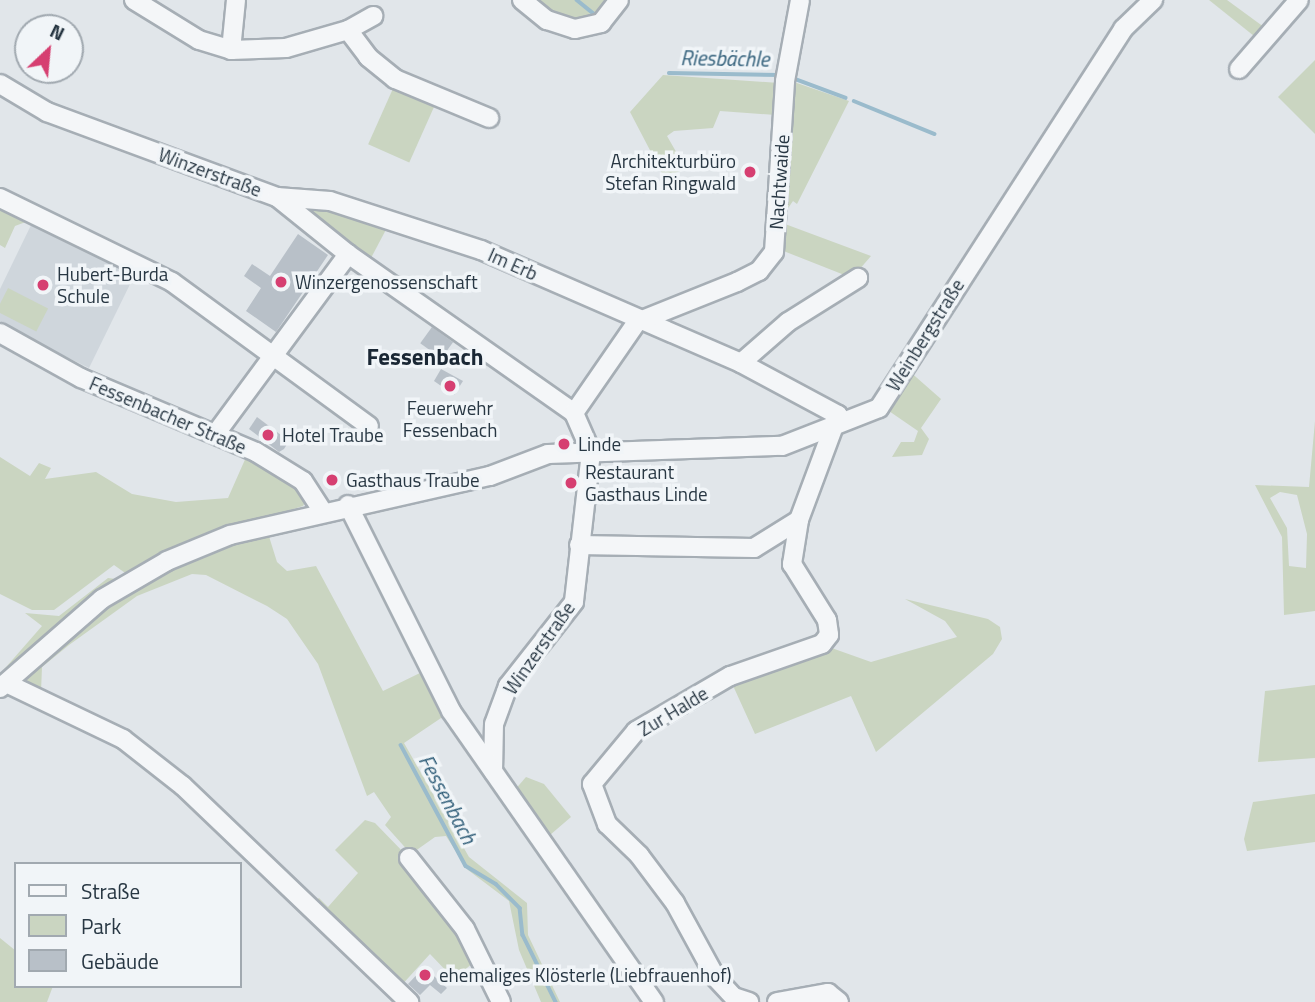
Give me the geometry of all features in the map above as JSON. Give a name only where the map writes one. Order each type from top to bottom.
[{"type":"street","points":[[134,0],[199,40],[231,50],[286,48],[348,30],[373,16]]},
{"type":"street","points":[[231,50],[236,0]]},
{"type":"street","points":[[522,0],[547,20],[575,29],[601,23],[620,0]]},
{"type":"street","name":"Nachtwaide","points":[[637,322],[759,271],[774,252],[785,81],[800,0]]},
{"type":"street","name":"Weinbergstraße","points":[[3,685],[102,599],[167,561],[230,535],[322,510],[490,476],[548,454],[771,447],[812,437],[840,422],[879,408],[1123,29],[1153,0]]},
{"type":"street","points":[[1239,69],[1299,0]]},
{"type":"street","points":[[348,30],[368,57],[396,79],[489,118]]},
{"type":"street","name":"Winzerstraße","points":[[0,84],[47,112],[277,197],[348,254],[574,413]]},
{"type":"street","name":"Im Erb","points":[[277,197],[330,201],[469,246],[637,322],[741,363],[831,409],[840,422]]},
{"type":"street","points":[[0,198],[155,272],[369,425]]},
{"type":"street","points":[[218,432],[348,254]]},
{"type":"street","points":[[741,363],[788,321],[858,278]]},
{"type":"street","points":[[591,452],[574,413],[637,322]]},
{"type":"street","name":"Fessenbacher Straße","points":[[0,333],[81,378],[218,432],[296,475],[314,493],[322,510]]},
{"type":"street","name":"Zur Halde","points":[[750,1002],[734,997],[716,978],[675,903],[639,855],[607,824],[592,784],[636,732],[730,676],[822,644],[829,635],[827,620],[792,564],[799,520],[840,422]]},
{"type":"street","name":"Winzerstraße","points":[[493,771],[494,724],[508,685],[574,603],[591,452]]},
{"type":"street","points":[[348,505],[426,667],[493,771],[654,1002]]},
{"type":"street","points":[[579,545],[754,548],[799,520]]},
{"type":"street","points":[[3,685],[123,739],[183,786],[410,1002]]},
{"type":"street","points":[[409,858],[466,929],[501,1002]]},
{"type":"street","points":[[777,1002],[828,993],[839,1002]]},
{"type":"shaded area","name":"Hubert-Burda Schule","points":[[33,221],[136,272],[89,368],[0,324],[0,289]]},
{"type":"green space","points":[[527,0],[611,0],[601,15],[583,22],[558,19]]},
{"type":"green space","points":[[1209,0],[1227,0],[1268,30],[1259,40]]},
{"type":"green space","points":[[1315,60],[1315,134],[1278,97]]},
{"type":"green space","points":[[663,75],[779,83],[776,115],[720,111],[713,128],[674,131],[667,136],[686,169],[664,177],[630,112]]},
{"type":"green space","points":[[791,81],[849,101],[797,204],[793,201],[784,214]]},
{"type":"green space","points":[[395,84],[436,102],[409,163],[368,144]]},
{"type":"green space","points":[[307,203],[389,224],[371,258],[308,218],[303,210]]},
{"type":"green space","points":[[0,205],[31,220],[15,226],[5,248],[0,245]]},
{"type":"green space","points":[[785,224],[871,256],[852,278],[781,250]]},
{"type":"green space","points":[[8,288],[48,308],[36,332],[0,313],[0,304]]},
{"type":"green space","points":[[908,370],[941,399],[921,428],[929,439],[922,455],[892,457],[901,442],[914,442],[918,431],[886,409]]},
{"type":"green space","points":[[1315,421],[1315,611],[1284,615],[1282,537],[1255,485],[1309,487]],"holes":[[[1280,492],[1297,495],[1307,534],[1306,568],[1289,566],[1287,528],[1270,498]]]},
{"type":"green space","points":[[247,455],[296,484],[306,501],[303,506],[224,531],[128,575],[114,565],[54,610],[32,610],[0,594],[0,457],[30,476],[39,463],[51,468],[45,479],[96,472],[132,494],[176,502],[228,498]]},
{"type":"green space","points":[[267,530],[277,562],[287,571],[316,566],[383,691],[422,672],[447,714],[404,743],[469,857],[527,903],[528,935],[560,1002],[541,1002],[519,950],[509,901],[468,870],[446,836],[435,837],[411,854],[385,825],[391,817],[374,792],[367,796],[318,664],[287,619],[267,606],[206,575],[192,574],[137,596],[69,645],[42,667],[41,692],[26,683],[26,672],[93,611],[169,565]]},
{"type":"green space","points":[[108,578],[116,579],[50,632],[6,677],[0,674],[42,626],[25,613],[59,616]]},
{"type":"green space","points":[[905,599],[988,619],[1000,627],[1002,639],[993,654],[876,752],[851,696],[755,734],[730,679],[826,646],[871,662],[957,637],[945,621]]},
{"type":"green space","points":[[1315,685],[1315,758],[1258,762],[1265,691]]},
{"type":"green space","points":[[526,777],[544,784],[571,817],[543,841],[513,792]]},
{"type":"green space","points":[[1315,794],[1315,842],[1247,851],[1244,839],[1253,802]]},
{"type":"green space","points":[[365,820],[375,823],[408,857],[444,908],[474,962],[454,979],[430,954],[399,988],[313,903],[319,898],[328,907],[358,873],[335,850]]},
{"type":"green space","points":[[0,938],[14,949],[14,988],[52,988],[47,1002],[0,1002]]},
{"type":"building","name":"Winzergenossenschaft","points":[[298,234],[328,255],[276,332],[246,311],[261,288],[244,276],[252,264],[270,276]]},
{"type":"building","points":[[432,327],[453,342],[441,358],[420,343]]},
{"type":"building","name":"Feuerwehr Fessenbach","points":[[441,369],[463,381],[454,395],[434,381]]},
{"type":"building","name":"Hotel Traube","points":[[257,417],[289,441],[284,449],[279,452],[249,429]]},
{"type":"building","name":"ehemaliges Klösterle (Liebfrauenhof)","points":[[424,967],[447,988],[441,994],[430,985],[420,995],[408,984]]},
{"type":"waterway","name":"Riesbächle","points":[[577,0],[597,16]]},
{"type":"waterway","name":"Riesbächle","points":[[669,73],[781,75]]},
{"type":"waterway","points":[[795,79],[846,98]]},
{"type":"waterway","points":[[854,101],[935,134]]},
{"type":"waterway","name":"Fessenbach","points":[[401,745],[466,866],[496,884],[520,908],[523,935],[556,1002]]},
{"type":"place","name":"Architekturbüro Stefan Ringwald","points":[[750,172]]},
{"type":"place","name":"Winzergenossenschaft","points":[[281,282]]},
{"type":"place","name":"Hubert-Burda Schule","points":[[43,285]]},
{"type":"place","name":"Feuerwehr Fessenbach","points":[[450,386]]},
{"type":"place","name":"Hotel Traube","points":[[268,435]]},
{"type":"place","name":"Linde","points":[[564,444]]},
{"type":"place","name":"Gasthaus Traube","points":[[332,480]]},
{"type":"place","name":"Restaurant Gasthaus Linde","points":[[571,483]]},
{"type":"place","name":"ehemaliges Klösterle (Liebfrauenhof)","points":[[425,975]]},
{"type":"district","name":"Fessenbach","points":[[425,357]]}]
